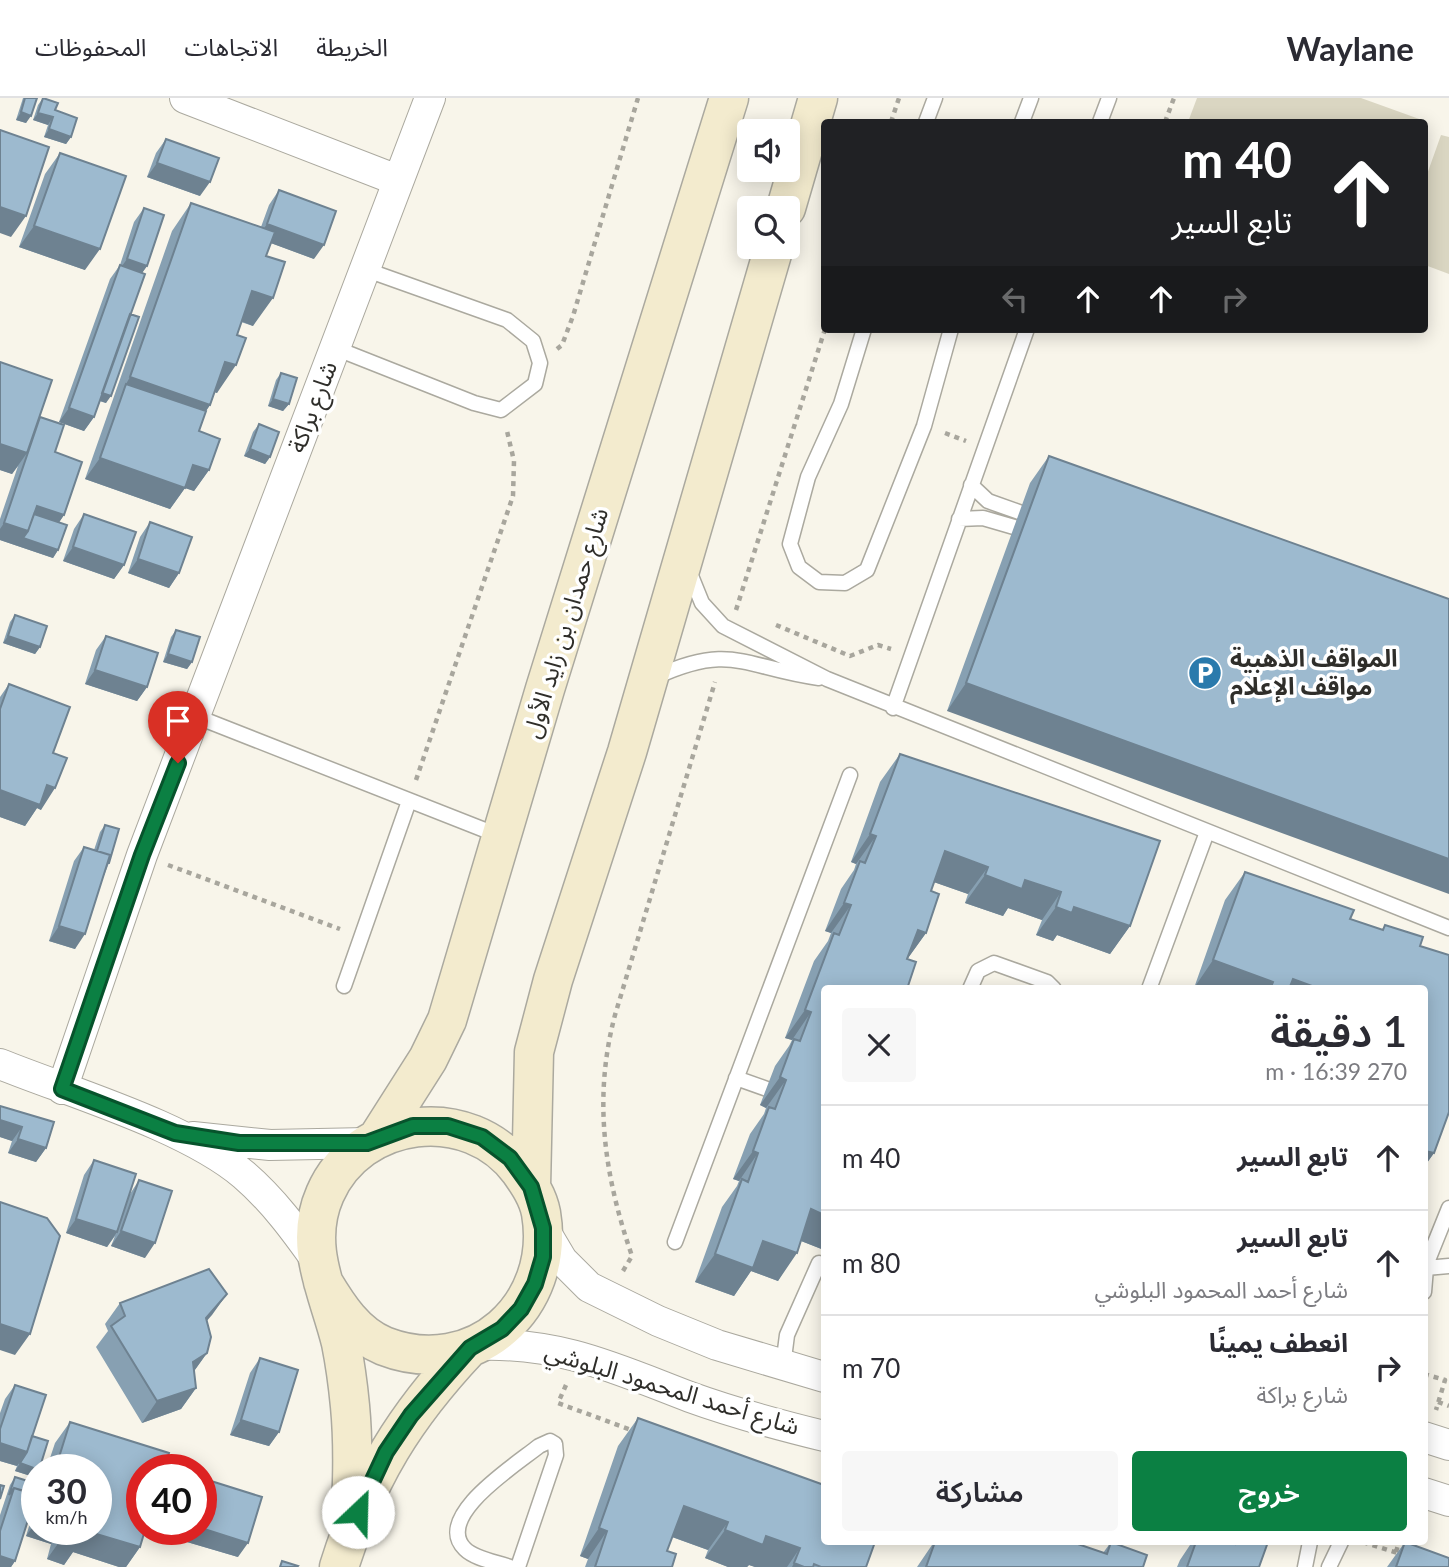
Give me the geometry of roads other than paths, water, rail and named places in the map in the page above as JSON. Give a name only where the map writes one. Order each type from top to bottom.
[{"type":"main road","name":"شارع حمدان بن زايد الأول","points":[[373,1140],[428,1059],[447,1020],[730,98]]},
{"type":"main road","points":[[789,196],[818,98]]},
{"type":"main road","points":[[344,1550],[386,1452],[411,1415],[473,1346],[502,1329],[521,1309],[535,1284],[543,1257],[543,1228],[531,1187],[534,1052],[648,681],[771,259]]},
{"type":"main road","points":[[344,1550],[353,1469],[350,1406],[341,1343],[320,1272],[316,1227],[324,1194],[342,1165],[373,1140],[413,1126],[448,1126],[482,1137],[510,1158],[531,1187]]},
{"type":"main road","points":[[320,1272],[347,1320],[382,1345],[426,1355],[473,1346]]},
{"type":"street","points":[[185,98],[397,180]]},
{"type":"street","name":"شارع براكة","points":[[62,1089],[142,855],[430,98]]},
{"type":"street","points":[[0,1064],[175,1133],[241,1173],[270,1199],[320,1272]]},
{"type":"street","points":[[175,1133],[270,1144],[373,1140]]},
{"type":"street","points":[[543,1228],[574,1274],[608,1297],[718,1345],[821,1376]]},
{"type":"street","name":"شارع أحمد المحمود البلوشي","points":[[473,1346],[532,1346],[580,1356],[737,1413],[821,1435]]},
{"type":"street","points":[[1428,1438],[1449,1445]]},
{"type":"street","points":[[1428,1494],[1449,1501]]},
{"type":"lane","points":[[927,119],[935,98]]},
{"type":"lane","points":[[1023,119],[1031,98]]},
{"type":"lane","points":[[1101,119],[1109,98]]},
{"type":"lane","points":[[335,348],[462,399],[501,410],[535,384],[540,363],[533,341],[507,320],[364,269]]},
{"type":"lane","points":[[863,333],[853,373],[808,477],[790,544],[799,567],[819,582],[845,583],[867,570],[924,426],[950,333]]},
{"type":"lane","points":[[893,708],[908,656],[1026,333]]},
{"type":"lane","points":[[971,485],[988,501],[1020,512]]},
{"type":"lane","points":[[959,519],[983,518],[1014,527]]},
{"type":"lane","points":[[684,558],[702,603],[730,630],[827,679],[893,708],[1449,928]]},
{"type":"lane","points":[[648,681],[698,660],[722,657],[827,679]]},
{"type":"lane","points":[[195,716],[501,837]]},
{"type":"lane","points":[[675,1242],[849,775]]},
{"type":"lane","points":[[344,986],[409,801]]},
{"type":"lane","points":[[1150,985],[1207,832]]},
{"type":"lane","points":[[972,985],[978,971],[994,963],[1051,985]]},
{"type":"lane","points":[[736,1078],[766,1089]]},
{"type":"lane","points":[[1428,1262],[1449,1208]]},
{"type":"lane","points":[[1441,1229],[1449,1245]]},
{"type":"lane","points":[[782,1366],[787,1335],[819,1263]]},
{"type":"lane","points":[[1428,1269],[1449,1266]]},
{"type":"lane","points":[[510,1567],[466,1550],[459,1542],[457,1523],[466,1507],[544,1442],[550,1441],[555,1444],[556,1455],[518,1567]]},
{"type":"lane","points":[[1305,1567],[1309,1545]]},
{"type":"lane","points":[[1329,1567],[1340,1545]]},
{"type":"place","name":"المواقف الذهبية مواقف الإعلام","points":[[1205,673]]}]
